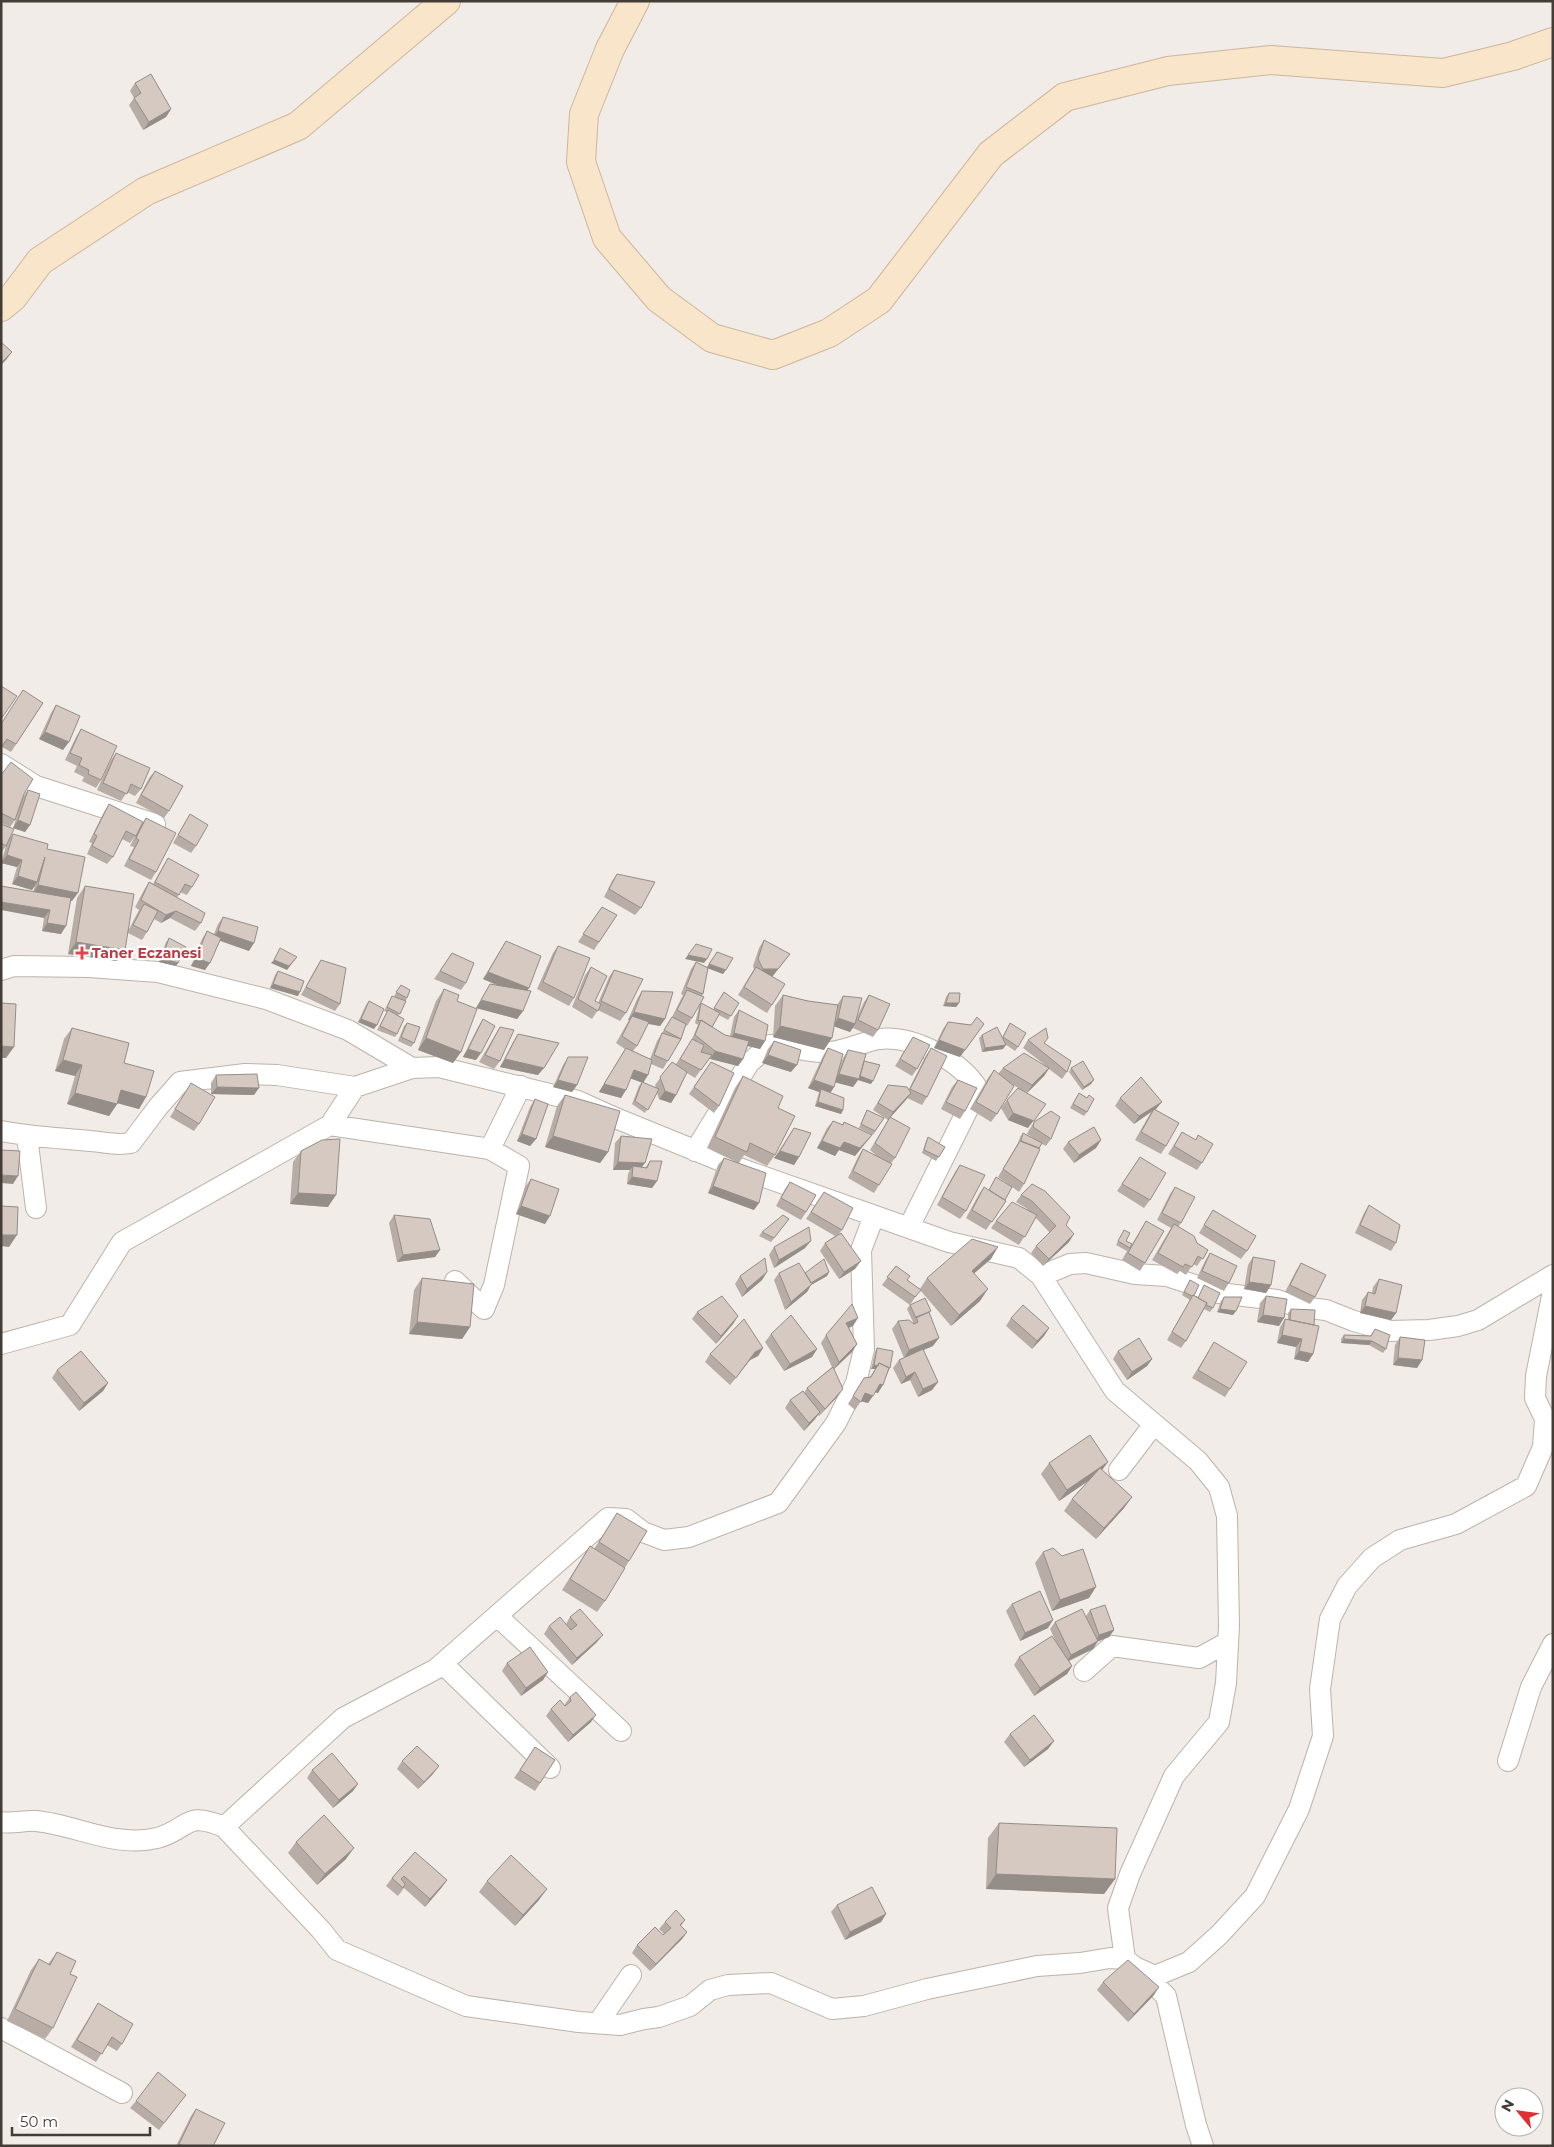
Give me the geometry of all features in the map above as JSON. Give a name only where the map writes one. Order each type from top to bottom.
[{"type":"street","points":[[1,307],[12,297],[40,261],[146,192],[298,126],[446,1]]},
{"type":"street","points":[[635,1],[610,48],[584,114],[581,162],[606,238],[659,299],[712,338],[772,355],[829,333],[878,300],[991,154],[1065,98],[1168,71],[1271,60],[1444,73],[1513,56],[1553,42]]},
{"type":"street","points":[[1,764],[36,786],[155,824]]},
{"type":"street","points":[[1,970],[14,966],[158,972],[266,999],[348,1030],[412,1068]]},
{"type":"street","points":[[695,1151],[749,1063],[770,1045],[785,1045],[818,1052],[831,1052],[877,1040],[896,1038],[909,1041],[945,1059],[968,1076],[978,1089],[910,1227]]},
{"type":"street","points":[[1,1131],[27,1136],[92,1141],[114,1146],[131,1143],[180,1082],[245,1074],[277,1074],[355,1087],[412,1068],[439,1067],[578,1101],[695,1151],[874,1216],[949,1242],[1019,1258],[1041,1276],[1115,1391],[1198,1461],[1219,1487],[1227,1516],[1228,1642],[1226,1683],[1219,1722],[1174,1776],[1146,1835],[1118,1908],[1130,1963],[1166,1996],[1196,2125],[1203,2146]]},
{"type":"street","points":[[490,1149],[521,1086]]},
{"type":"street","points":[[1,1344],[70,1325],[122,1242],[330,1125],[355,1087]]},
{"type":"street","points":[[330,1125],[490,1149],[519,1166],[494,1285],[484,1309],[455,1281]]},
{"type":"street","points":[[27,1136],[36,1208]]},
{"type":"street","points":[[224,1827],[343,1718],[436,1670],[608,1518],[626,1520],[643,1532],[664,1540],[689,1537],[778,1503],[836,1424],[856,1383],[864,1349],[861,1250],[874,1216]]},
{"type":"street","points":[[1041,1276],[1070,1264],[1086,1263],[1135,1274],[1167,1276],[1218,1293],[1277,1300],[1326,1310],[1354,1321],[1390,1331],[1400,1331],[1458,1326],[1478,1320],[1553,1275]]},
{"type":"street","points":[[1,1822],[34,1821],[54,1824],[102,1838],[124,1840],[157,1838],[196,1819],[208,1820],[224,1827],[321,1930],[337,1950],[466,2006],[598,2024],[620,2025],[644,2018],[659,2017],[690,2006],[710,1990],[728,1985],[771,1983],[832,2009],[864,2006],[927,1989],[1037,1966],[1080,1964],[1110,1958],[1130,1963],[1155,1976],[1189,1962],[1219,1935],[1255,1896],[1299,1809],[1323,1736],[1320,1690],[1330,1619],[1347,1586],[1372,1558],[1400,1540],[1456,1524],[1526,1486],[1543,1447],[1545,1419],[1536,1398],[1536,1376],[1553,1291]]},
{"type":"street","points":[[1120,1470],[1154,1424]]},
{"type":"street","points":[[497,1616],[620,1731]]},
{"type":"street","points":[[1084,1671],[1112,1646],[1199,1658],[1228,1642]]},
{"type":"street","points":[[1508,1761],[1531,1687],[1553,1644]]},
{"type":"street","points":[[443,1664],[550,1768]]},
{"type":"street","points":[[598,2024],[631,1975]]},
{"type":"street","points":[[1,2028],[122,2093]]},
{"type":"building","points":[[151,74],[171,109],[149,122],[134,98],[141,93],[135,83]]},
{"type":"building","points":[[1,342],[12,352],[1,363]]},
{"type":"building","points":[[1,686],[17,696],[1,719]]},
{"type":"building","points":[[23,690],[43,703],[16,744],[7,739],[2,746],[1,724]]},
{"type":"building","points":[[56,705],[80,716],[69,742],[45,732]]},
{"type":"building","points":[[81,729],[117,746],[101,780],[88,774],[89,770],[79,765],[82,758],[70,753]]},
{"type":"building","points":[[116,753],[150,768],[141,789],[131,784],[127,794],[103,783]]},
{"type":"building","points":[[11,762],[33,779],[24,794],[15,820],[1,813],[1,775]]},
{"type":"building","points":[[155,771],[183,786],[169,811],[141,795]]},
{"type":"building","points":[[28,790],[40,794],[30,825],[18,820]]},
{"type":"building","points":[[109,804],[143,822],[136,836],[126,831],[113,857],[92,846],[97,836],[94,834]]},
{"type":"building","points":[[190,814],[208,825],[196,846],[178,835]]},
{"type":"building","points":[[146,818],[176,833],[156,872],[129,859],[139,840],[136,838]]},
{"type":"building","points":[[1,824],[14,829],[6,846],[1,843]]},
{"type":"building","points":[[13,834],[48,844],[47,849],[85,857],[78,893],[38,885],[45,857],[37,882],[18,876],[22,860],[7,855]]},
{"type":"building","points":[[168,858],[199,875],[192,887],[185,884],[179,895],[155,882]]},
{"type":"building","points":[[617,874],[655,882],[641,908],[609,889]]},
{"type":"building","points":[[149,882],[205,913],[201,923],[176,911],[166,915],[141,900]]},
{"type":"building","points":[[1,886],[71,898],[66,926],[47,923],[50,910],[1,902]]},
{"type":"building","points":[[85,886],[134,894],[125,950],[76,942]]},
{"type":"building","points":[[144,904],[158,911],[147,932],[133,925]]},
{"type":"building","points":[[602,907],[617,915],[599,942],[583,934]]},
{"type":"building","points":[[223,917],[258,927],[254,943],[218,931]]},
{"type":"building","points":[[207,931],[221,938],[210,963],[196,958]]},
{"type":"building","points":[[169,938],[186,947],[178,963],[162,958]]},
{"type":"building","points":[[764,940],[790,954],[778,969],[763,969],[758,959]]},
{"type":"building","points":[[506,941],[541,956],[529,988],[488,972]]},
{"type":"building","points":[[696,944],[712,949],[707,959],[688,955]]},
{"type":"building","points":[[558,946],[590,958],[574,998],[543,982]]},
{"type":"building","points":[[280,948],[297,957],[289,966],[274,960]]},
{"type":"building","points":[[717,952],[733,958],[726,970],[709,964]]},
{"type":"building","points":[[452,953],[474,963],[466,983],[440,971]]},
{"type":"building","points":[[321,960],[346,968],[340,1004],[306,987]]},
{"type":"building","points":[[696,962],[708,968],[703,994],[686,987]]},
{"type":"building","points":[[591,967],[607,976],[595,1001],[601,1004],[598,1011],[578,999]]},
{"type":"building","points":[[756,967],[785,984],[772,1005],[744,987]]},
{"type":"building","points":[[614,970],[643,979],[626,1013],[601,1001]]},
{"type":"building","points":[[278,971],[304,981],[300,992],[273,984]]},
{"type":"building","points":[[490,984],[531,991],[523,1011],[481,1000]]},
{"type":"building","points":[[401,985],[410,990],[407,998],[396,992]]},
{"type":"building","points":[[444,989],[459,995],[457,1001],[477,1009],[461,1052],[426,1038]]},
{"type":"building","points":[[687,990],[704,997],[692,1018],[677,1010]]},
{"type":"building","points":[[642,991],[673,992],[665,1019],[634,1012]]},
{"type":"building","points":[[724,992],[739,1003],[731,1016],[714,1008]]},
{"type":"building","points":[[949,993],[960,993],[959,1003],[946,1003]]},
{"type":"building","points":[[783,995],[838,1005],[832,1038],[780,1026]]},
{"type":"building","points":[[869,995],[890,1004],[878,1030],[858,1020]]},
{"type":"building","points":[[392,996],[406,1001],[400,1014],[387,1007]]},
{"type":"building","points":[[843,996],[862,998],[855,1024],[838,1018]]},
{"type":"building","points":[[369,1001],[384,1009],[377,1025],[361,1019]]},
{"type":"building","points":[[1,1003],[16,1004],[14,1047],[1,1046]]},
{"type":"building","points":[[701,1003],[720,1013],[712,1027],[698,1020]]},
{"type":"building","points":[[388,1010],[404,1019],[397,1034],[380,1026]]},
{"type":"building","points":[[739,1010],[768,1025],[765,1041],[734,1033]]},
{"type":"building","points":[[632,1016],[649,1022],[637,1046],[622,1036]]},
{"type":"building","points":[[672,1017],[686,1024],[681,1039],[664,1030]]},
{"type":"building","points":[[977,1017],[984,1024],[965,1050],[939,1040],[948,1022],[971,1025]]},
{"type":"building","points":[[483,1019],[495,1026],[481,1053],[468,1049]]},
{"type":"building","points":[[701,1020],[725,1035],[749,1041],[743,1059],[715,1051],[695,1035]]},
{"type":"building","points":[[407,1023],[420,1027],[414,1043],[401,1037]]},
{"type":"building","points":[[1010,1023],[1026,1033],[1018,1047],[1003,1037]]},
{"type":"building","points":[[500,1027],[514,1030],[500,1061],[485,1055]]},
{"type":"building","points":[[997,1027],[1006,1045],[985,1048],[982,1035]]},
{"type":"building","points":[[72,1028],[129,1043],[124,1063],[154,1071],[146,1097],[121,1090],[117,1104],[75,1093],[82,1065],[63,1060]]},
{"type":"building","points":[[1046,1028],[1048,1038],[1044,1043],[1071,1061],[1067,1072],[1028,1040]]},
{"type":"building","points":[[662,1033],[681,1039],[668,1061],[654,1055]]},
{"type":"building","points":[[518,1034],[559,1043],[544,1068],[505,1059]]},
{"type":"building","points":[[913,1037],[930,1045],[917,1069],[900,1059]]},
{"type":"building","points":[[692,1039],[704,1045],[701,1052],[712,1055],[701,1070],[680,1059]]},
{"type":"building","points":[[774,1041],[801,1050],[797,1065],[768,1055]]},
{"type":"building","points":[[626,1048],[652,1060],[648,1075],[634,1070],[626,1090],[604,1084]]},
{"type":"building","points":[[828,1048],[843,1054],[834,1087],[814,1080]]},
{"type":"building","points":[[931,1048],[947,1056],[927,1097],[910,1089]]},
{"type":"building","points":[[848,1050],[866,1054],[859,1079],[839,1074]]},
{"type":"building","points":[[1024,1053],[1049,1068],[1032,1085],[1003,1068]]},
{"type":"building","points":[[568,1057],[588,1057],[577,1085],[558,1080]]},
{"type":"building","points":[[864,1061],[880,1065],[873,1081],[860,1076]]},
{"type":"building","points":[[1083,1061],[1094,1080],[1084,1087],[1071,1068]]},
{"type":"building","points":[[672,1062],[687,1072],[676,1095],[665,1091],[660,1077]]},
{"type":"building","points":[[711,1062],[734,1073],[719,1106],[694,1087]]},
{"type":"building","points":[[994,1070],[1014,1086],[997,1114],[976,1102]]},
{"type":"building","points":[[257,1074],[259,1088],[217,1087],[216,1075]]},
{"type":"building","points":[[743,1076],[783,1096],[778,1108],[795,1116],[775,1155],[750,1143],[747,1152],[715,1137]]},
{"type":"building","points":[[1141,1077],[1162,1102],[1139,1116],[1120,1098]]},
{"type":"building","points":[[958,1080],[977,1088],[965,1111],[946,1102]]},
{"type":"building","points":[[642,1082],[659,1089],[648,1110],[635,1101]]},
{"type":"building","points":[[191,1083],[215,1097],[199,1124],[175,1109]]},
{"type":"building","points":[[888,1085],[907,1087],[911,1093],[893,1112],[878,1103]]},
{"type":"building","points":[[1018,1088],[1046,1104],[1034,1121],[1013,1113],[1007,1100]]},
{"type":"building","points":[[821,1089],[844,1098],[843,1110],[818,1102]]},
{"type":"building","points":[[1079,1093],[1087,1098],[1089,1095],[1094,1099],[1087,1112],[1073,1104]]},
{"type":"building","points":[[565,1095],[620,1111],[608,1152],[553,1136]]},
{"type":"building","points":[[535,1099],[548,1104],[536,1139],[522,1134]]},
{"type":"building","points":[[1154,1109],[1179,1123],[1166,1146],[1141,1132]]},
{"type":"building","points":[[867,1110],[884,1118],[875,1131],[861,1124]]},
{"type":"building","points":[[1051,1111],[1060,1117],[1051,1139],[1033,1127],[1034,1122]]},
{"type":"building","points":[[890,1117],[910,1128],[895,1158],[875,1143]]},
{"type":"building","points":[[833,1121],[843,1125],[844,1122],[872,1135],[860,1148],[844,1142],[840,1148],[822,1141]]},
{"type":"building","points":[[1094,1127],[1101,1140],[1079,1155],[1068,1142]]},
{"type":"building","points":[[794,1128],[811,1133],[799,1157],[780,1151]]},
{"type":"building","points":[[1182,1132],[1196,1140],[1198,1135],[1213,1144],[1202,1163],[1174,1146]]},
{"type":"building","points":[[1023,1133],[1042,1143],[1039,1148],[1021,1141]]},
{"type":"building","points":[[621,1136],[652,1139],[645,1163],[618,1162]]},
{"type":"building","points":[[928,1137],[945,1147],[939,1157],[924,1150]]},
{"type":"building","points":[[340,1139],[336,1195],[298,1193],[301,1151],[322,1140]]},
{"type":"building","points":[[1020,1141],[1040,1149],[1024,1184],[1003,1169]]},
{"type":"building","points":[[863,1149],[892,1164],[879,1185],[853,1171]]},
{"type":"building","points":[[1,1150],[20,1151],[18,1176],[1,1175]]},
{"type":"building","points":[[1140,1157],[1166,1173],[1150,1200],[1122,1184]]},
{"type":"building","points":[[724,1158],[766,1173],[759,1203],[713,1186]]},
{"type":"building","points":[[650,1161],[662,1161],[657,1181],[632,1177],[633,1166],[647,1168]]},
{"type":"building","points":[[960,1165],[985,1175],[966,1211],[942,1197]]},
{"type":"building","points":[[996,1177],[1012,1187],[1005,1200],[989,1190]]},
{"type":"building","points":[[531,1179],[559,1189],[550,1216],[521,1206]]},
{"type":"building","points":[[790,1182],[816,1195],[806,1212],[781,1198]]},
{"type":"building","points":[[1032,1184],[1045,1191],[1070,1217],[1066,1225],[1074,1234],[1049,1259],[1036,1246],[1056,1226],[1032,1201],[1021,1195]]},
{"type":"building","points":[[984,1187],[1006,1201],[992,1222],[972,1210]]},
{"type":"building","points":[[1175,1187],[1195,1197],[1181,1223],[1162,1213]]},
{"type":"building","points":[[824,1192],[853,1208],[842,1230],[811,1212]]},
{"type":"building","points":[[1012,1202],[1037,1215],[1025,1237],[996,1221]]},
{"type":"building","points":[[1369,1205],[1400,1225],[1396,1243],[1360,1225]]},
{"type":"building","points":[[1,1206],[18,1207],[17,1235],[1,1235]]},
{"type":"building","points":[[1213,1210],[1256,1236],[1247,1251],[1204,1225]]},
{"type":"building","points":[[394,1215],[430,1219],[440,1250],[403,1255]]},
{"type":"building","points":[[783,1215],[789,1219],[774,1238],[762,1232]]},
{"type":"building","points":[[1146,1221],[1164,1231],[1145,1263],[1128,1253]]},
{"type":"building","points":[[1174,1224],[1194,1236],[1197,1243],[1208,1250],[1203,1259],[1198,1256],[1192,1267],[1185,1264],[1183,1267],[1158,1253]]},
{"type":"building","points":[[809,1227],[811,1241],[779,1260],[774,1247]]},
{"type":"building","points":[[1124,1230],[1130,1233],[1126,1241],[1132,1244],[1130,1248],[1118,1241]]},
{"type":"building","points":[[841,1233],[861,1261],[844,1272],[825,1243]]},
{"type":"building","points":[[972,1239],[998,1247],[972,1271],[988,1289],[959,1315],[927,1278]]},
{"type":"building","points":[[1210,1253],[1237,1266],[1229,1283],[1202,1271]]},
{"type":"building","points":[[1253,1257],[1275,1261],[1271,1285],[1249,1282]]},
{"type":"building","points":[[765,1258],[767,1272],[747,1289],[740,1276]]},
{"type":"building","points":[[824,1259],[829,1272],[811,1283],[805,1273]]},
{"type":"building","points":[[799,1263],[812,1284],[791,1302],[779,1273]]},
{"type":"building","points":[[1301,1263],[1326,1275],[1315,1297],[1290,1285]]},
{"type":"building","points":[[896,1266],[910,1276],[907,1280],[921,1290],[915,1297],[887,1277]]},
{"type":"building","points":[[422,1278],[474,1284],[470,1327],[417,1322]]},
{"type":"building","points":[[1379,1279],[1402,1285],[1396,1313],[1365,1306],[1368,1292],[1375,1294]]},
{"type":"building","points":[[1190,1280],[1199,1285],[1194,1296],[1184,1292]]},
{"type":"building","points":[[1204,1285],[1220,1293],[1213,1308],[1198,1298]]},
{"type":"building","points":[[1193,1295],[1207,1303],[1186,1341],[1172,1332]]},
{"type":"building","points":[[722,1296],[738,1316],[721,1336],[697,1312]]},
{"type":"building","points":[[1266,1296],[1287,1299],[1284,1318],[1263,1315]]},
{"type":"building","points":[[1224,1297],[1242,1297],[1236,1311],[1220,1309]]},
{"type":"building","points":[[925,1298],[931,1311],[916,1318],[910,1305]]},
{"type":"building","points":[[852,1304],[858,1318],[846,1323],[857,1344],[839,1362],[826,1335]]},
{"type":"building","points":[[1023,1305],[1049,1328],[1037,1341],[1011,1318]]},
{"type":"building","points":[[1291,1309],[1315,1310],[1314,1325],[1290,1320]]},
{"type":"building","points":[[929,1312],[939,1338],[909,1350],[898,1321],[909,1320],[914,1324],[918,1322],[916,1317]]},
{"type":"building","points":[[791,1315],[817,1349],[790,1364],[771,1334]]},
{"type":"building","points":[[744,1319],[763,1348],[755,1352],[736,1378],[710,1354]]},
{"type":"building","points":[[1285,1319],[1319,1326],[1313,1354],[1299,1351],[1302,1339],[1282,1335]]},
{"type":"building","points":[[1375,1329],[1390,1335],[1386,1349],[1372,1341],[1344,1339],[1344,1335],[1371,1336]]},
{"type":"building","points":[[1400,1337],[1425,1340],[1422,1360],[1398,1358]]},
{"type":"building","points":[[1139,1338],[1152,1359],[1132,1372],[1118,1351]]},
{"type":"building","points":[[1214,1342],[1247,1362],[1230,1389],[1198,1370]]},
{"type":"building","points":[[877,1348],[893,1351],[890,1368],[879,1363],[878,1366],[874,1365]]},
{"type":"building","points":[[923,1349],[938,1382],[923,1389],[915,1372],[906,1377],[899,1360]]},
{"type":"building","points":[[81,1351],[108,1383],[84,1403],[57,1370]]},
{"type":"building","points":[[879,1363],[889,1368],[883,1385],[880,1384],[873,1396],[865,1393],[861,1402],[853,1396],[864,1378],[871,1377]]},
{"type":"building","points":[[833,1367],[843,1389],[825,1409],[807,1388]]},
{"type":"building","points":[[803,1391],[820,1412],[809,1423],[790,1400]]},
{"type":"building","points":[[1090,1435],[1108,1462],[1067,1490],[1049,1463]]},
{"type":"building","points":[[1100,1468],[1132,1497],[1104,1528],[1072,1499]]},
{"type":"building","points":[[617,1513],[647,1531],[629,1561],[599,1542]]},
{"type":"building","points":[[590,1546],[625,1568],[605,1601],[570,1579]]},
{"type":"building","points":[[1053,1548],[1062,1556],[1083,1549],[1096,1587],[1060,1600],[1043,1552]]},
{"type":"building","points":[[1040,1591],[1053,1620],[1025,1633],[1012,1604]]},
{"type":"building","points":[[1105,1605],[1114,1630],[1099,1635],[1090,1610]]},
{"type":"building","points":[[580,1609],[603,1635],[577,1658],[549,1626],[560,1617],[571,1630],[577,1625],[570,1617]]},
{"type":"building","points":[[1082,1609],[1098,1641],[1071,1655],[1055,1622]]},
{"type":"building","points":[[1052,1636],[1072,1666],[1040,1688],[1019,1657]]},
{"type":"building","points":[[530,1647],[548,1672],[526,1688],[507,1663]]},
{"type":"building","points":[[576,1692],[596,1715],[573,1735],[551,1709],[560,1700],[565,1706],[571,1701],[570,1697]]},
{"type":"building","points":[[1034,1715],[1054,1741],[1030,1760],[1010,1734]]},
{"type":"building","points":[[417,1746],[439,1766],[424,1782],[402,1761]]},
{"type":"building","points":[[535,1747],[555,1760],[540,1783],[520,1770]]},
{"type":"building","points":[[332,1753],[358,1784],[339,1800],[312,1770]]},
{"type":"building","points":[[324,1815],[354,1848],[325,1874],[296,1842]]},
{"type":"building","points":[[999,1823],[1117,1828],[1115,1879],[996,1874]]},
{"type":"building","points":[[415,1852],[447,1880],[430,1899],[404,1876],[401,1879],[405,1884],[403,1888],[392,1878]]},
{"type":"building","points":[[511,1855],[547,1889],[523,1915],[487,1881]]},
{"type":"building","points":[[872,1887],[886,1914],[850,1932],[837,1905]]},
{"type":"building","points":[[676,1910],[685,1920],[680,1925],[687,1932],[656,1964],[637,1945],[655,1927],[663,1935],[671,1928],[665,1922]]},
{"type":"building","points":[[57,1952],[76,1961],[70,1974],[77,1977],[53,2028],[15,2009],[39,1959],[50,1965]]},
{"type":"building","points":[[1128,1960],[1159,1987],[1134,2014],[1103,1982]]},
{"type":"building","points":[[98,2003],[133,2024],[122,2044],[112,2037],[102,2054],[77,2040]]},
{"type":"building","points":[[158,2072],[186,2095],[164,2123],[136,2101]]},
{"type":"building","points":[[196,2109],[225,2123],[213,2146],[183,2146],[179,2144]]},
{"type":"place","name":"Taner Eczanesi","points":[[82,953]]}]
